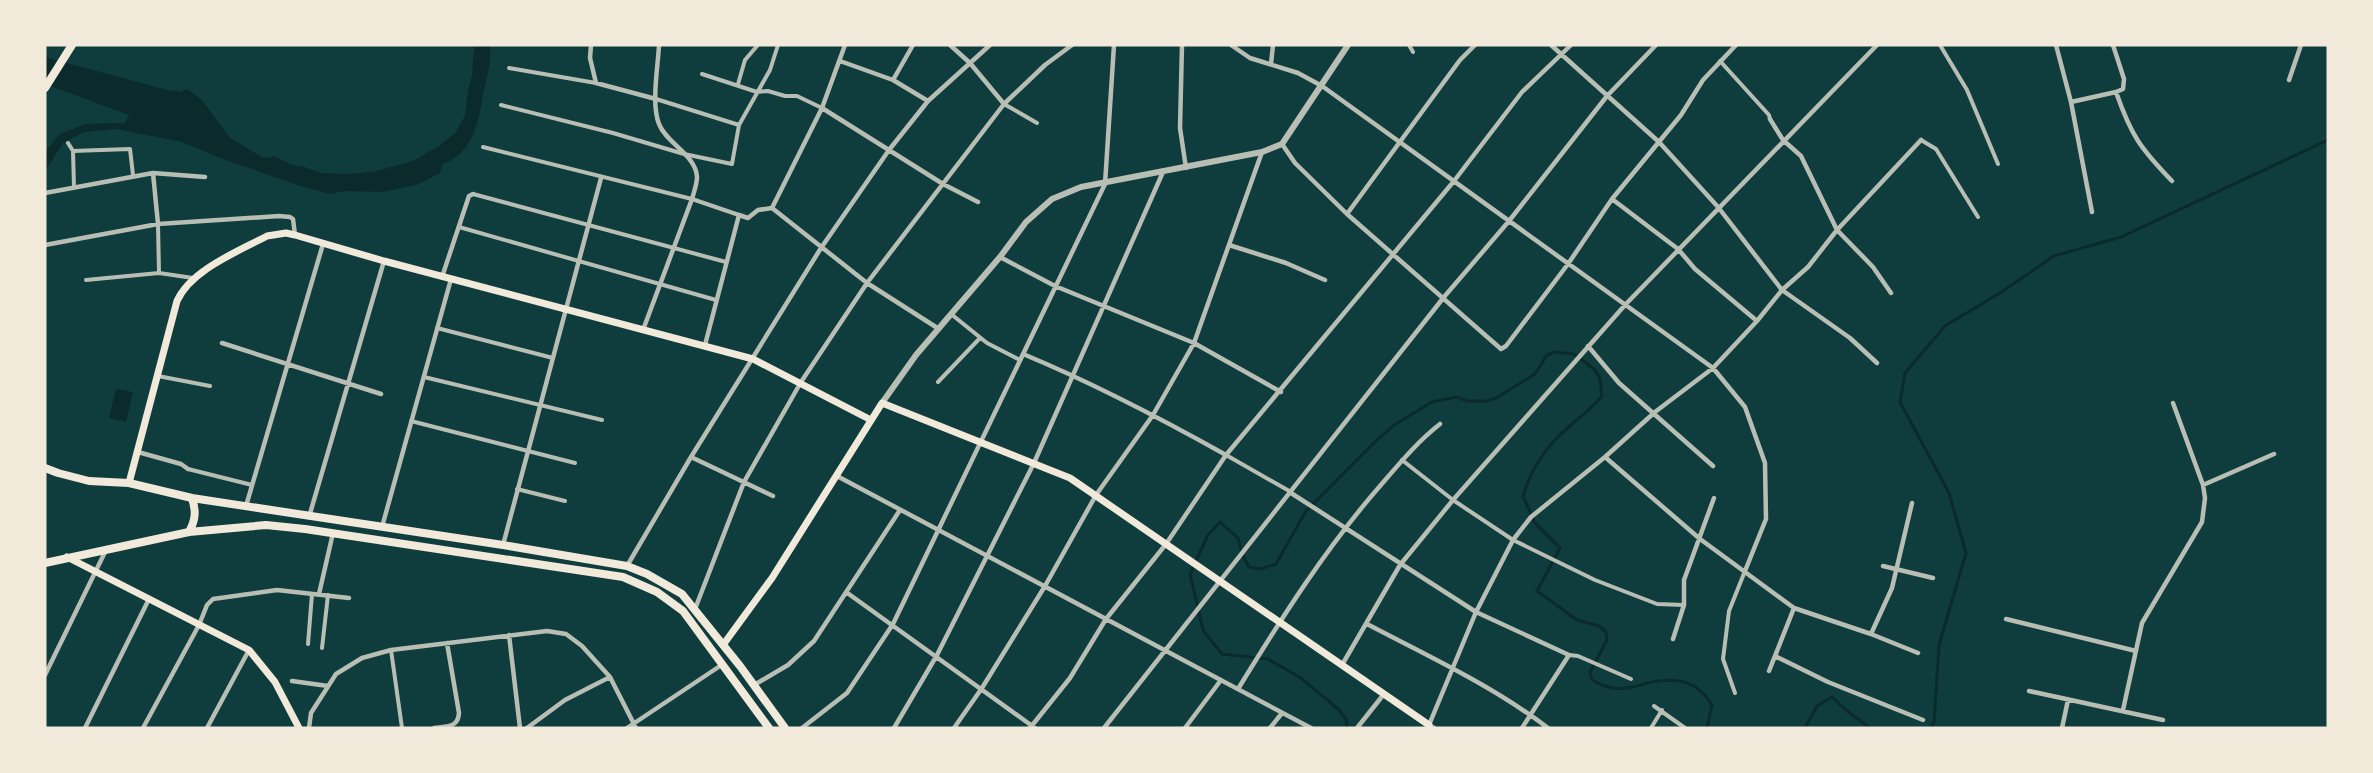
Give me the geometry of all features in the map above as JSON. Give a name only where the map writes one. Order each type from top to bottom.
[{"type":"highway","points":[[45,88],[72,45]]},
{"type":"highway","points":[[45,468],[89,481],[129,483],[192,498],[627,566],[647,574],[682,594],[785,728]]},
{"type":"highway","points":[[189,532],[195,521],[192,498]]},
{"type":"highway","points":[[45,563],[189,532],[266,525],[623,577],[657,592],[683,611],[769,728]]},
{"type":"main road","points":[[129,483],[177,301],[183,289],[193,278],[267,236],[277,233],[295,235],[442,277],[753,359],[871,420]]},
{"type":"main road","points":[[723,645],[772,578],[882,403],[1070,478],[1430,727]]},
{"type":"main road","points":[[67,557],[249,650],[275,682],[299,728]]},
{"type":"street","points":[[591,45],[590,58],[596,83]]},
{"type":"street","points":[[643,330],[692,199],[697,178],[696,170],[662,132],[658,122],[656,99],[659,45]]},
{"type":"street","points":[[501,105],[613,133],[684,154],[732,164],[739,125],[770,70],[778,45]]},
{"type":"street","points":[[772,208],[822,108],[845,45]]},
{"type":"street","points":[[893,80],[913,45]]},
{"type":"street","points":[[950,45],[970,63],[1004,104],[1037,123]]},
{"type":"street","points":[[627,566],[691,457],[821,248],[889,150],[928,101],[990,45]]},
{"type":"street","points":[[695,609],[744,483],[801,382],[867,283],[1004,104],[1045,65],[1072,45]]},
{"type":"street","points":[[802,728],[847,693],[892,624],[1105,184],[1114,45]]},
{"type":"street","points":[[1182,45],[1180,128],[1186,168]]},
{"type":"street","points":[[1232,45],[1250,58],[1298,73],[1322,87],[1400,142],[1713,368],[1745,407],[1765,463],[1766,519],[1729,611],[1723,659],[1735,693]]},
{"type":"street","points":[[1271,64],[1274,45]]},
{"type":"street","points":[[882,403],[916,355],[1000,257],[1026,222],[1052,199],[1081,188],[1262,152],[1282,144],[1348,45]]},
{"type":"street","points":[[1409,45],[1413,52]]},
{"type":"street","points":[[1347,214],[1460,60],[1475,45]]},
{"type":"street","points":[[1551,45],[1659,142],[1718,207],[1782,290],[1850,338],[1877,363]]},
{"type":"street","points":[[846,592],[982,688],[1032,727],[1070,678],[1106,619],[1166,544],[1226,455],[1281,392],[1454,181],[1522,92],[1571,45]]},
{"type":"street","points":[[1104,728],[1444,297],[1509,221],[1607,96],[1656,45]]},
{"type":"street","points":[[1282,144],[1295,163],[1347,214],[1501,349],[1506,346],[1568,264],[1612,199],[1681,115],[1702,80],[1736,45]]},
{"type":"street","points":[[1342,665],[1400,565],[1453,500],[1625,305],[1877,45]]},
{"type":"street","points":[[1940,45],[1967,90],[1998,164]]},
{"type":"street","points":[[2056,45],[2071,102],[2092,212]]},
{"type":"street","points":[[2071,102],[2123,89],[2124,79],[2113,45]]},
{"type":"street","points":[[2289,80],[2301,45]]},
{"type":"street","points":[[738,84],[745,60],[757,46]]},
{"type":"street","points":[[1720,60],[1768,115],[1784,140],[1802,156],[1837,230],[1873,267],[1891,293]]},
{"type":"street","points":[[840,61],[893,80],[928,101]]},
{"type":"street","points":[[509,68],[596,83],[739,125]]},
{"type":"street","points":[[702,75],[738,84],[757,92],[768,91],[785,96],[797,96],[822,108],[943,184],[978,202]]},
{"type":"street","points":[[2116,92],[2128,125],[2143,152],[2172,181]]},
{"type":"street","points":[[1430,727],[1451,668],[1476,612],[1513,540],[1531,518],[1605,457],[1654,412],[1713,368],[1757,321],[1782,290],[1808,267],[1837,230],[1922,140],[1936,149],[1978,217]]},
{"type":"street","points":[[68,143],[73,151],[75,187]]},
{"type":"street","points":[[483,147],[692,199],[748,218],[758,210],[772,208],[867,283],[939,328]]},
{"type":"street","points":[[73,151],[130,149],[133,176]]},
{"type":"street","points":[[954,728],[982,688],[1045,586],[1096,495],[1153,415],[1194,343],[1262,152]]},
{"type":"street","points":[[894,728],[936,655],[1034,463],[1163,172]]},
{"type":"street","points":[[153,173],[158,224],[159,273]]},
{"type":"street","points":[[45,193],[153,173],[205,177]]},
{"type":"street","points":[[503,545],[526,451],[601,178]]},
{"type":"street","points":[[442,277],[469,196],[473,194],[726,262]]},
{"type":"street","points":[[1612,199],[1678,249],[1695,269],[1757,321]]},
{"type":"street","points":[[705,345],[739,215]]},
{"type":"street","points":[[45,245],[158,224],[290,217],[295,222],[295,235]]},
{"type":"street","points":[[459,227],[716,300]]},
{"type":"street","points":[[246,507],[323,244]]},
{"type":"street","points":[[1229,245],[1286,263],[1325,280]]},
{"type":"street","points":[[1000,257],[1055,286],[1194,343],[1281,392]]},
{"type":"street","points":[[309,517],[384,261]]},
{"type":"street","points":[[86,280],[159,273],[193,278]]},
{"type":"street","points":[[381,527],[451,279]]},
{"type":"street","points":[[951,314],[980,338],[1020,360]]},
{"type":"street","points":[[437,328],[553,358]]},
{"type":"street","points":[[938,382],[980,338]]},
{"type":"street","points":[[222,343],[381,394]]},
{"type":"street","points":[[1588,346],[1619,383],[1713,466]]},
{"type":"street","points":[[1023,354],[1074,375],[1226,455],[1291,493],[1476,612],[1569,655],[1631,679]]},
{"type":"street","points":[[157,376],[210,386]]},
{"type":"street","points":[[424,377],[602,420]]},
{"type":"street","points":[[2123,710],[2142,623],[2202,522],[2205,498],[2203,485],[2173,403]]},
{"type":"street","points":[[411,422],[575,463]]},
{"type":"street","points":[[1238,689],[1279,622],[1344,528],[1423,437],[1440,424]]},
{"type":"street","points":[[138,452],[181,464],[188,469],[252,485]]},
{"type":"street","points":[[2203,485],[2274,454]]},
{"type":"street","points":[[691,457],[773,496]]},
{"type":"street","points":[[1605,457],[1700,539],[1794,608],[1871,634],[1918,653]]},
{"type":"street","points":[[1402,460],[1453,500],[1513,540],[1595,580],[1657,604],[1684,606]]},
{"type":"street","points":[[837,476],[1311,728]]},
{"type":"street","points":[[517,489],[565,501]]},
{"type":"street","points":[[1673,639],[1684,606],[1684,580],[1714,498]]},
{"type":"street","points":[[1871,634],[1892,588],[1912,503]]},
{"type":"street","points":[[754,685],[788,665],[814,641],[900,510]]},
{"type":"street","points":[[319,594],[333,533]]},
{"type":"street","points":[[45,675],[106,550]]},
{"type":"street","points":[[1882,566],[1933,578]]},
{"type":"street","points":[[143,728],[199,625],[207,605],[213,599],[278,590],[350,598]]},
{"type":"street","points":[[308,644],[312,594]]},
{"type":"street","points":[[322,648],[328,595]]},
{"type":"street","points":[[85,728],[149,599]]},
{"type":"street","points":[[1768,671],[1794,608]]},
{"type":"street","points":[[2006,619],[2136,651]]},
{"type":"street","points":[[1366,624],[1451,668],[1532,715],[1548,728]]},
{"type":"street","points":[[309,728],[311,712],[336,674],[362,658],[391,650],[547,630],[566,634],[582,646],[610,677],[635,726]]},
{"type":"street","points":[[509,635],[520,728]]},
{"type":"street","points":[[434,728],[454,725],[458,721],[459,713],[447,643]]},
{"type":"street","points":[[207,728],[249,650]]},
{"type":"street","points":[[391,650],[402,728]]},
{"type":"street","points":[[1522,728],[1569,655]]},
{"type":"street","points":[[1775,656],[1828,682],[1923,720]]},
{"type":"street","points":[[627,728],[635,726],[723,664]]},
{"type":"street","points":[[527,728],[565,700],[610,677]]},
{"type":"street","points":[[1185,728],[1221,680]]},
{"type":"street","points":[[292,681],[328,686]]},
{"type":"street","points":[[2029,691],[2163,720]]},
{"type":"street","points":[[1357,728],[1384,694]]},
{"type":"street","points":[[2062,728],[2068,700]]},
{"type":"street","points":[[1654,706],[1685,728]]},
{"type":"street","points":[[1651,728],[1662,710]]},
{"type":"street","points":[[1270,728],[1282,713]]},
{"type":"water","points":[[471,45],[490,45],[488,70],[476,126],[468,145],[461,153],[443,164],[440,173],[417,185],[382,192],[344,191],[331,194],[303,187],[182,142],[116,129],[84,132],[63,143],[45,171],[45,152],[60,134],[85,124],[125,123],[129,115],[45,84],[45,57],[167,90],[180,92],[187,89],[202,100],[230,138],[262,157],[274,156],[292,165],[320,173],[346,174],[373,172],[413,161],[439,146],[455,133],[465,116],[472,76],[474,48]]},
{"type":"water","points":[[116,389],[133,392],[126,422],[109,418]]},
{"type":"waterway","points":[[1931,728],[1934,722],[1939,645],[1966,553],[1949,493],[1900,402],[1905,373],[1945,326],[2000,293],[2054,256],[2121,237],[2328,140]]},
{"type":"waterway","points":[[1347,728],[1346,719],[1338,709],[1301,678],[1268,659],[1222,654],[1203,630],[1190,574],[1208,535],[1220,522],[1238,538],[1242,554],[1249,567],[1260,569],[1276,564],[1306,511],[1394,425],[1432,402],[1456,397],[1468,401],[1487,401],[1496,398],[1535,374],[1547,355],[1555,352],[1573,354],[1596,371],[1600,379],[1602,396],[1548,448],[1533,471],[1523,496],[1535,523],[1560,548],[1537,591],[1577,620],[1599,626],[1606,632],[1607,640],[1590,672],[1592,680],[1605,686],[1618,688],[1667,680],[1692,685],[1706,696],[1712,705],[1707,728]]},
{"type":"waterway","points":[[1805,728],[1817,706],[1832,697],[1870,728]]}]
